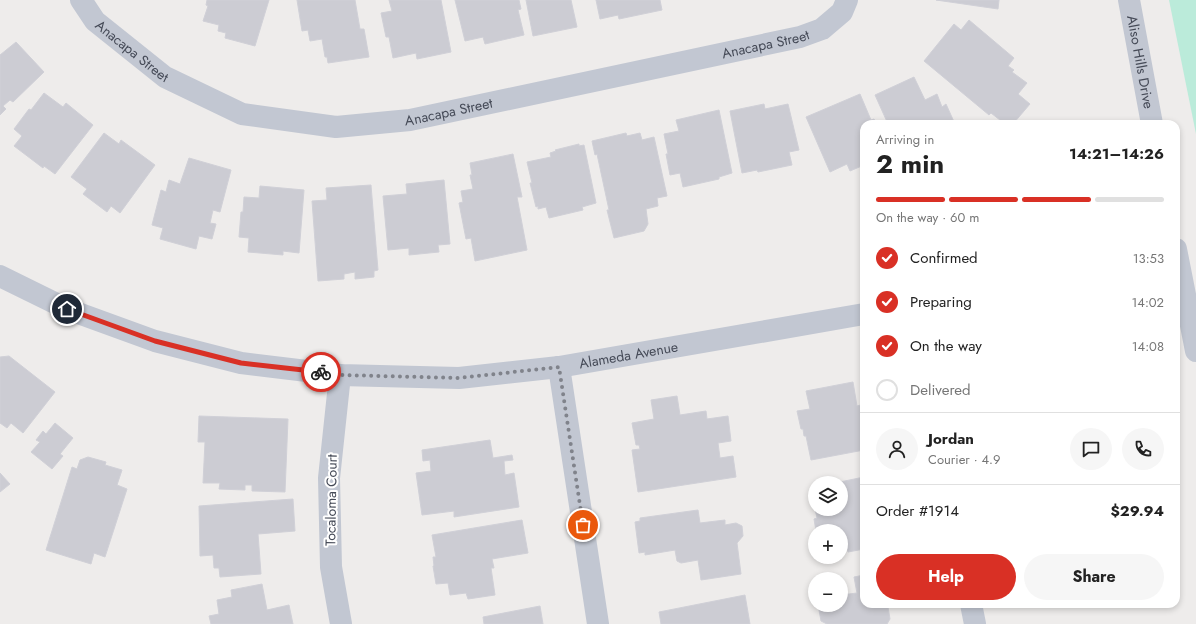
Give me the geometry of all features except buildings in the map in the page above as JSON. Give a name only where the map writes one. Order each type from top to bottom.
[{"type":"street","name":"Anacapa Street","points":[[81,0],[95,21],[165,77],[242,114],[336,127],[410,120],[800,37],[822,29],[844,6]]},
{"type":"street","name":"Aliso Hills Drive","points":[[1129,0],[1151,120]]},
{"type":"street","points":[[1180,269],[1196,351]]},
{"type":"street","name":"Alameda Avenue","points":[[0,276],[67,309],[155,341],[241,363],[340,375],[459,378],[559,367],[860,315]]},
{"type":"street","points":[[559,367],[598,624]]},
{"type":"street","name":"Tocaloma Court","points":[[340,375],[329,478],[331,567],[341,624]]},
{"type":"street","points":[[972,608],[975,624]]},
{"type":"green space","points":[[1169,0],[1196,0],[1196,134]]},
{"type":"way so far","points":[[321,372],[340,375],[459,378],[559,367],[583,525]]},
{"type":"route","points":[[67,309],[155,341],[241,363],[321,372]]}]
